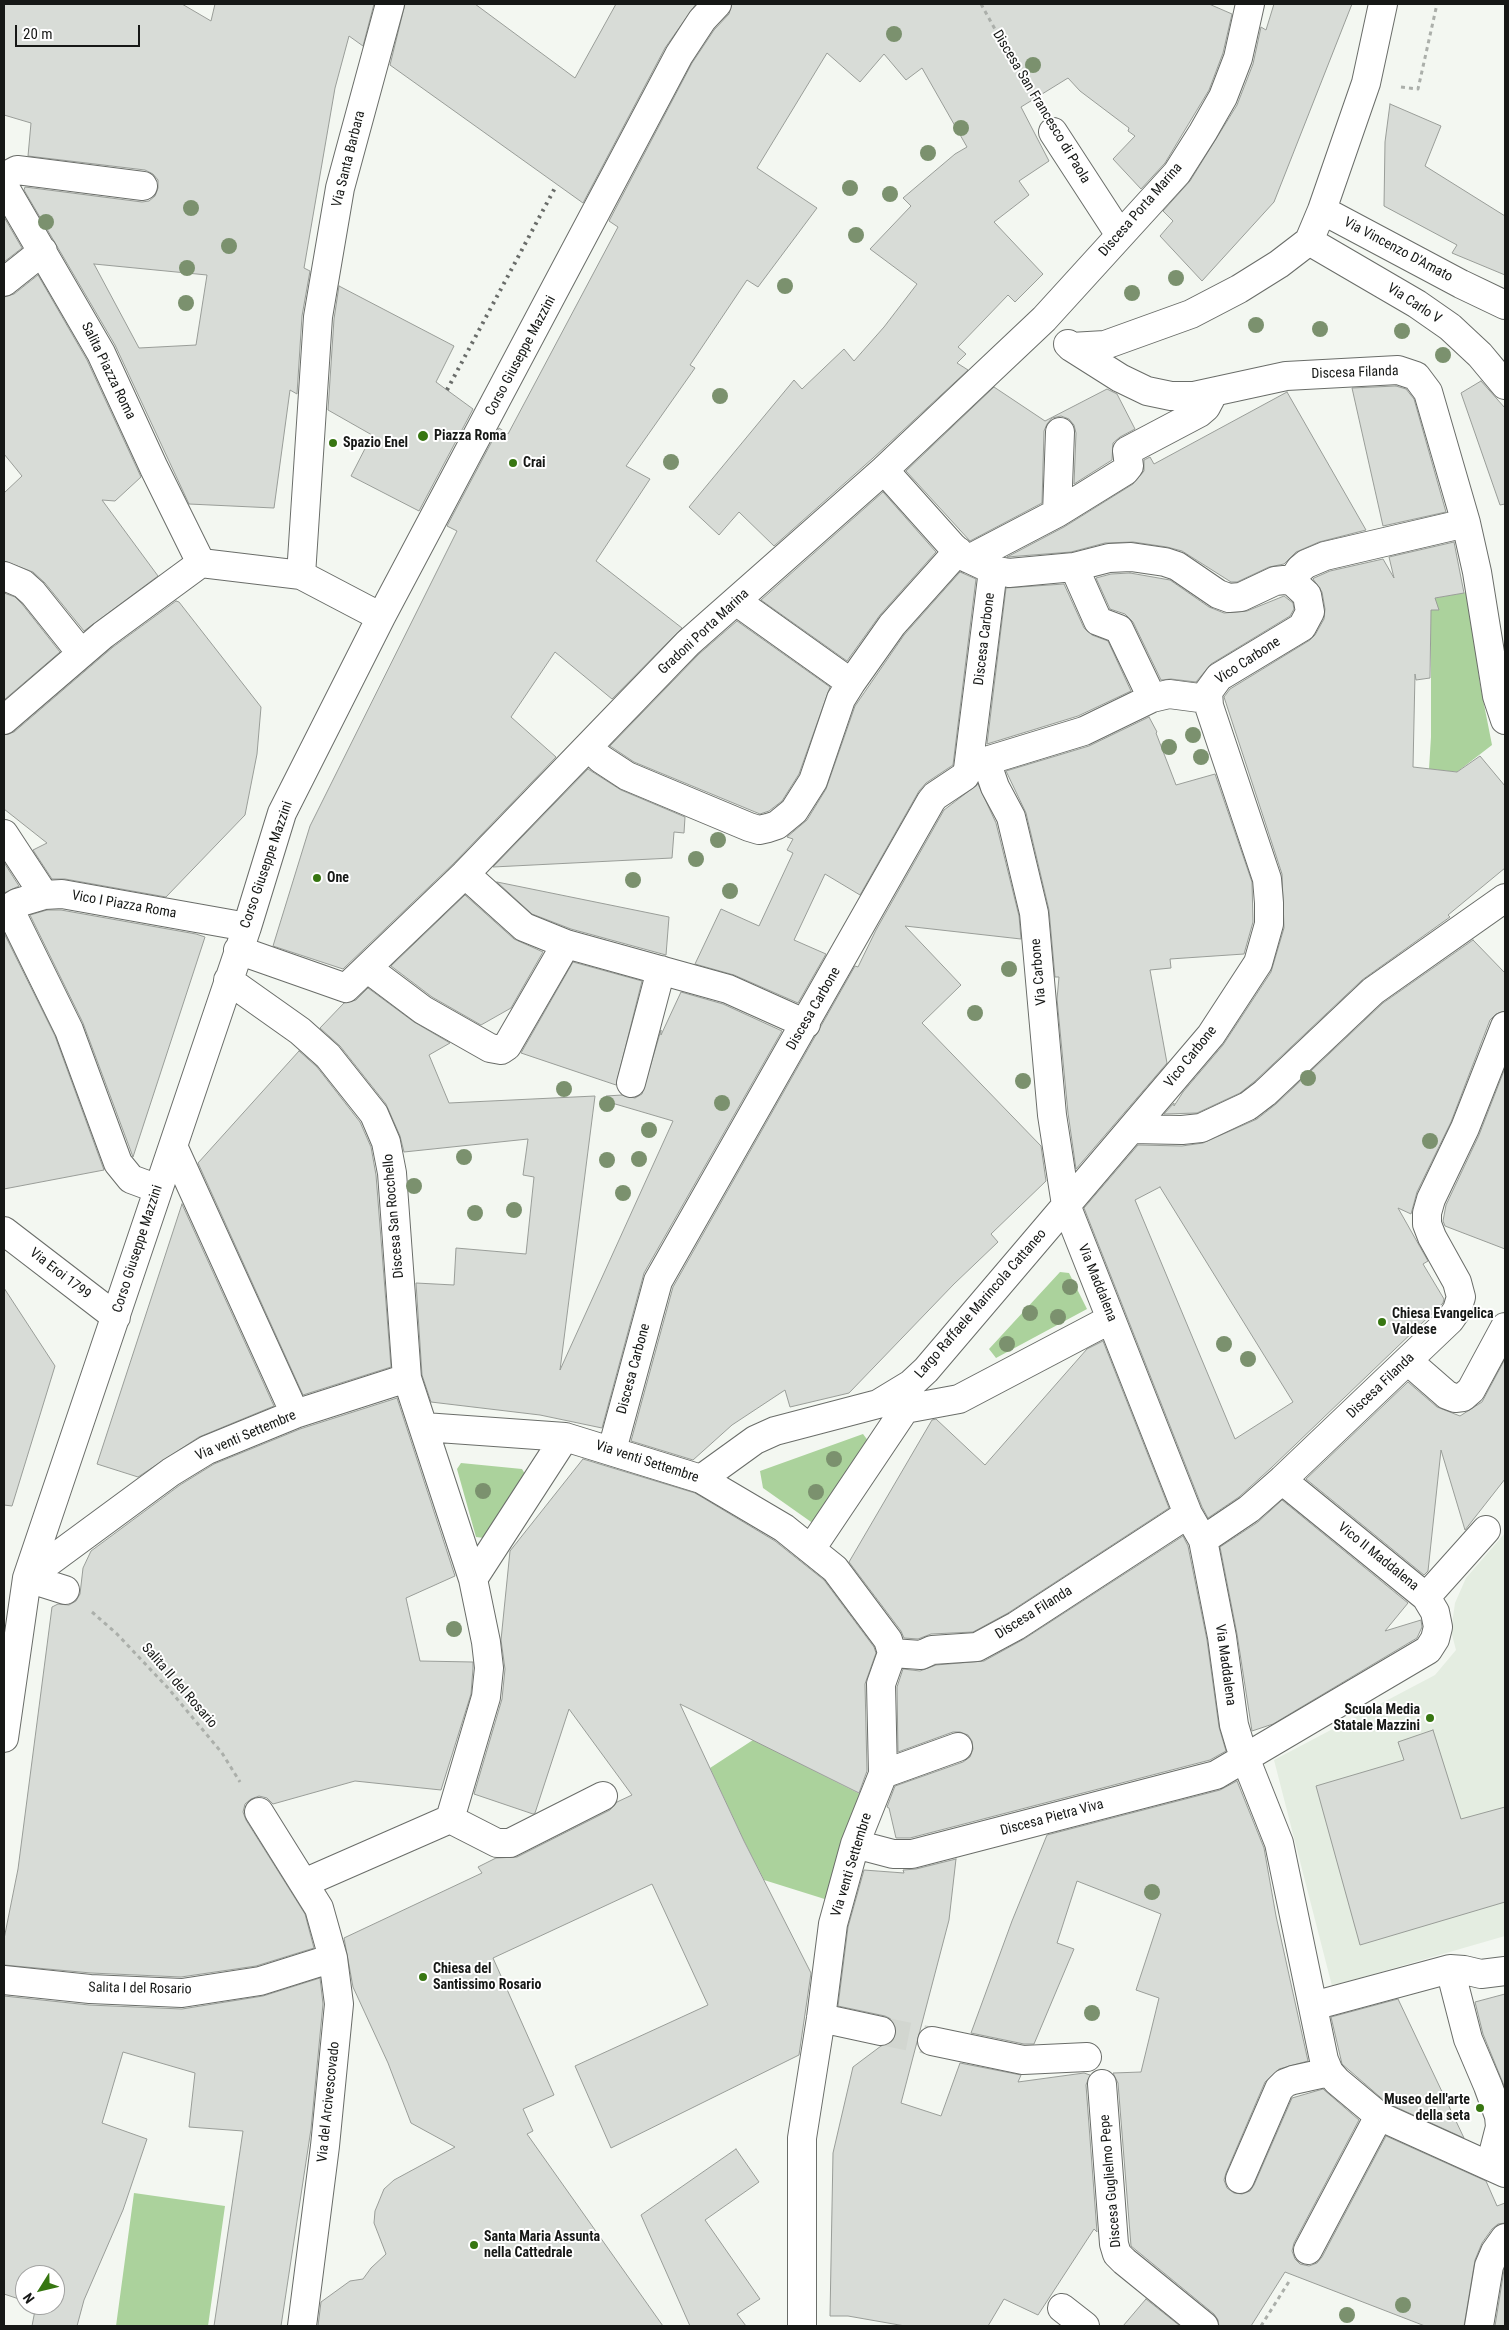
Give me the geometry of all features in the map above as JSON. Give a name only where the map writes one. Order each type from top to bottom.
[{"type":"street","name":"Via Santa Barbara","points":[[301,575],[318,317],[340,188],[390,4]]},
{"type":"street","name":"Corso Giuseppe Mazzini","points":[[4,1731],[27,1578],[116,1317],[282,813],[381,617],[555,293],[679,55],[702,20],[717,4]]},
{"type":"street","name":"Discesa Porta Marina","points":[[1044,319],[1176,173],[1203,132],[1223,97],[1238,58],[1250,4]]},
{"type":"street","points":[[1071,347],[1106,345],[1191,314],[1239,289],[1279,264],[1309,241],[1322,210],[1366,84],[1383,4]]},
{"type":"street","name":"Discesa San Francesco di Paola","points":[[1052,132],[1120,235]]},
{"type":"street","points":[[4,177],[17,170],[144,186]]},
{"type":"street","name":"Salita Piazza Roma","points":[[4,186],[43,250],[101,353],[154,468],[201,563]]},
{"type":"street","name":"Via Vincenzo D'Amato","points":[[1322,210],[1461,284],[1505,305]]},
{"type":"street","name":"Via Carlo V","points":[[1309,241],[1417,304],[1450,328],[1480,355],[1505,385]]},
{"type":"street","points":[[4,282],[43,250]]},
{"type":"street","name":"Discesa Filanda","points":[[1044,319],[1071,347],[1120,378],[1147,391],[1171,396],[1194,396],[1286,376],[1398,370],[1416,376],[1428,392],[1466,523],[1477,572],[1497,696],[1505,720]]},
{"type":"street","name":"Gradoni Porta Marina","points":[[372,963],[465,874],[688,643],[884,470],[1044,319]]},
{"type":"street","points":[[588,747],[601,759],[627,776],[749,827],[759,830],[777,825],[794,811],[813,781],[841,699],[892,625],[964,555],[1057,514],[1125,472],[1129,466],[1127,452],[1199,413],[1206,407],[1214,392]]},
{"type":"street","points":[[1057,514],[1060,432]]},
{"type":"street","points":[[884,470],[964,555],[994,570],[1009,573],[1074,567],[1121,556],[1165,562],[1192,575],[1218,594],[1229,598],[1241,597],[1275,581],[1292,581],[1306,564],[1324,556],[1466,523]]},
{"type":"street","points":[[7,712],[81,653],[201,563],[301,575],[381,617]]},
{"type":"street","points":[[1074,567],[1098,621],[1119,629],[1152,698]]},
{"type":"street","name":"Discesa Carbone","points":[[612,1450],[658,1281],[806,1024],[931,801],[935,796],[965,776],[978,760],[994,570]]},
{"type":"street","points":[[4,576],[23,584],[34,593],[81,653]]},
{"type":"street","name":"Vico Carbone","points":[[1066,1206],[1211,1035],[1258,962],[1269,924],[1266,879],[1207,699],[1212,684],[1219,677],[1302,626],[1307,620],[1310,604],[1307,595],[1292,581]]},
{"type":"street","points":[[736,601],[851,683]]},
{"type":"street","points":[[978,760],[1084,731],[1152,698],[1169,694],[1207,699]]},
{"type":"street","name":"Via Carbone","points":[[978,760],[995,786],[1011,817],[1034,913],[1052,1115],[1066,1206]]},
{"type":"street","points":[[4,834],[44,895]]},
{"type":"street","points":[[465,874],[524,927],[566,944],[728,989],[806,1024]]},
{"type":"street","name":"Vico I Piazza Roma","points":[[7,909],[44,895],[62,894],[242,938],[346,988],[372,963]]},
{"type":"street","points":[[1131,1129],[1182,1130],[1201,1128],[1248,1106],[1279,1080],[1373,991],[1505,898]]},
{"type":"street","points":[[7,909],[69,1030],[118,1162],[131,1179],[158,1189]]},
{"type":"street","points":[[372,963],[423,1010],[496,1051],[501,1050],[510,1042],[566,944]]},
{"type":"street","points":[[631,1083],[661,970]]},
{"type":"street","name":"Discesa San Rocchello","points":[[228,980],[300,1031],[321,1050],[354,1086],[374,1114],[386,1142],[392,1173],[407,1378],[472,1579],[486,1642],[489,1668],[486,1697],[450,1819]]},
{"type":"street","name":"Discesa Filanda","points":[[1203,1540],[1249,1509],[1282,1480],[1408,1361],[1450,1320],[1457,1310],[1461,1297],[1457,1282],[1432,1237],[1427,1224],[1427,1212],[1431,1199],[1465,1128],[1505,1026]]},
{"type":"street","points":[[172,1146],[295,1414]]},
{"type":"street","name":"Via Maddalena","points":[[1066,1206],[1188,1514],[1203,1540],[1222,1637],[1234,1725],[1279,1843],[1324,2060],[1337,2081],[1379,2116],[1498,2170]]},
{"type":"street","name":"Largo Raffaele Marincola Cattaneo","points":[[701,1479],[737,1451],[775,1431],[878,1404],[900,1402],[1066,1206]]},
{"type":"street","name":"Via Eroi 1799","points":[[4,1231],[116,1317]]},
{"type":"street","points":[[811,1549],[900,1402],[959,1399],[1111,1319]]},
{"type":"street","points":[[1408,1361],[1447,1396],[1463,1397],[1471,1390],[1505,1327]]},
{"type":"street","name":"Via venti Settembre","points":[[27,1578],[171,1472],[207,1450],[295,1414],[407,1378]]},
{"type":"street","name":"Via venti Settembre","points":[[424,1427],[565,1437],[701,1479],[784,1528],[811,1549],[834,1569],[888,1640],[892,1653],[881,1684],[883,1774],[856,1844],[833,1924],[821,2018],[802,2138],[802,2326]]},
{"type":"street","points":[[472,1579],[565,1437]]},
{"type":"street","name":"Vico II Maddalena","points":[[1246,1759],[1428,1650],[1435,1639],[1438,1627],[1435,1612],[1426,1597],[1282,1480]]},
{"type":"street","name":"Discesa Filanda","points":[[892,1653],[921,1655],[932,1650],[977,1647],[1016,1626],[1188,1514]]},
{"type":"street","points":[[1426,1597],[1486,1530]]},
{"type":"street","points":[[27,1578],[65,1590]]},
{"type":"street","points":[[883,1774],[958,1748]]},
{"type":"street","name":"Discesa Pietra Viva","points":[[856,1844],[893,1854],[912,1854],[1216,1775],[1246,1759]]},
{"type":"street","points":[[304,1883],[450,1819],[497,1843],[510,1843],[603,1796]]},
{"type":"street","name":"Via del Arcivescovado","points":[[259,1812],[319,1908],[333,1958],[339,2004],[325,2146],[302,2326]]},
{"type":"street","name":"Salita I del Rosario","points":[[4,1980],[90,1989],[182,1992],[260,1981],[333,1958]]},
{"type":"street","points":[[1313,2006],[1450,1970],[1464,1970],[1481,1974],[1505,1971]]},
{"type":"street","points":[[1450,1970],[1468,2039],[1499,2116],[1498,2170]]},
{"type":"street","points":[[821,2018],[881,2031]]},
{"type":"street","points":[[932,2041],[1023,2060],[1087,2057]]},
{"type":"street","points":[[1240,2179],[1279,2089],[1285,2083],[1293,2080],[1330,2072]]},
{"type":"street","name":"Discesa Guglielmo Pepe","points":[[1102,2084],[1114,2244],[1117,2254],[1204,2326]]},
{"type":"street","points":[[1308,2250],[1379,2116]]},
{"type":"street","points":[[1480,2326],[1489,2266],[1495,2252],[1505,2238]]},
{"type":"street","points":[[1062,2308],[1085,2326]]},
{"type":"path","name":"Discesa San Francesco di Paola","points":[[981,4],[1052,132]]},
{"type":"path","points":[[1366,84],[1418,89],[1438,4]]},
{"type":"path","name":"Salita II del Rosario","points":[[65,1590],[117,1634],[168,1688],[222,1753],[259,1812]]},
{"type":"path","points":[[1261,2326],[1308,2250]]},
{"type":"shaded area","name":"Scuola Media Statale Mazzini","points":[[1505,1533],[1505,1936],[1332,1986],[1274,1760],[1435,1675],[1456,1650],[1451,1631],[1455,1603],[1466,1578]]},
{"type":"green space","points":[[1468,592],[1480,684],[1492,745],[1457,772],[1429,769],[1431,737],[1431,610],[1435,598]]},
{"type":"green space","points":[[1060,1272],[1069,1273],[1087,1309],[996,1358],[989,1349]]},
{"type":"green space","points":[[863,1434],[869,1442],[814,1524],[763,1488],[760,1471]]},
{"type":"green space","points":[[461,1463],[522,1469],[525,1474],[484,1538],[476,1537],[457,1469]]},
{"type":"green space","points":[[753,1740],[860,1794],[831,1901],[764,1880],[744,1841],[710,1768]]},
{"type":"green space","points":[[134,2193],[225,2206],[208,2326],[116,2326]]},
{"type":"building","points":[[4,4],[182,4],[211,21],[215,4],[374,4],[363,46],[349,36],[335,88],[304,268],[310,271],[302,316],[297,394],[290,390],[274,508],[189,504],[115,345],[24,190],[25,187],[142,202],[149,201],[155,196],[158,180],[153,174],[145,170],[28,156],[31,123],[4,115]],"holes":[[[94,264],[207,275],[196,345],[139,348]]]},
{"type":"building","points":[[405,4],[475,4],[575,78],[616,4],[696,4],[665,48],[583,203],[390,65]]},
{"type":"building","points":[[732,4],[1209,4],[1232,14],[1223,53],[1209,90],[1165,163],[1141,189],[1113,159],[1135,136],[1128,131],[1129,128],[1080,91],[1068,78],[1021,107],[1049,161],[1019,181],[1029,195],[994,222],[1043,274],[1015,302],[1008,295],[958,347],[966,354],[957,363],[968,370],[774,546],[739,512],[719,535],[689,507],[794,380],[802,389],[844,349],[854,361],[884,327],[917,284],[870,249],[911,206],[903,198],[955,154],[967,147],[922,68],[906,80],[884,54],[860,82],[827,53],[757,168],[817,208],[758,287],[747,280],[690,365],[695,368],[626,466],[650,479],[596,561],[682,628],[612,699],[555,652],[511,717],[556,757],[454,863],[343,969],[273,946],[310,826],[457,531],[447,526],[499,428],[508,434],[618,227],[609,221],[692,63],[714,30],[729,14]]},
{"type":"building","points":[[1274,4],[1352,4],[1274,202],[1202,281],[1160,236],[1173,221],[1163,211],[1190,181],[1237,105],[1253,64],[1261,27],[1266,30]]},
{"type":"building","points":[[1390,104],[1441,126],[1425,166],[1505,216],[1505,275],[1452,253],[1457,245],[1384,206],[1385,142]]},
{"type":"building","points":[[4,217],[22,248],[4,262]]},
{"type":"building","points":[[38,275],[87,360],[141,477],[115,501],[102,500],[158,576],[84,631],[45,583],[33,572],[4,561],[4,493],[22,476],[4,454],[4,297],[14,294]]},
{"type":"building","points":[[339,286],[454,346],[436,382],[473,409],[419,511],[351,476],[372,435],[328,410],[334,319]]},
{"type":"building","points":[[1481,381],[1505,408],[1505,504],[1500,505],[1461,393]]},
{"type":"building","points":[[1396,386],[1406,389],[1414,399],[1446,512],[1383,526],[1352,388]]},
{"type":"building","points":[[994,387],[1045,421],[1107,389],[1117,394],[1135,429],[1113,443],[1112,460],[1074,484],[1076,433],[1074,425],[1069,419],[1061,416],[1052,418],[1044,431],[1042,503],[970,541],[906,471]]},
{"type":"building","points":[[1287,392],[1366,530],[1319,542],[1296,552],[1284,564],[1269,567],[1237,582],[1231,582],[1182,551],[1133,542],[1105,543],[1071,552],[1007,557],[1064,527],[1133,484],[1144,471],[1144,460],[1150,457],[1154,464]]},
{"type":"building","points":[[883,492],[936,552],[880,615],[847,661],[761,600]]},
{"type":"building","points":[[1454,542],[1464,593],[1435,598],[1439,610],[1431,610],[1430,678],[1416,680],[1415,674],[1413,767],[1457,772],[1480,756],[1505,786],[1505,868],[1448,915],[1450,917],[1362,980],[1240,1093],[1197,1113],[1164,1114],[1174,1103],[1174,1106],[1183,1092],[1223,1045],[1271,972],[1284,928],[1282,874],[1224,697],[1230,689],[1310,640],[1315,635],[1324,619],[1325,609],[1322,592],[1314,578],[1330,571],[1383,559],[1394,578],[1389,557]]},
{"type":"building","points":[[960,572],[976,579],[953,765],[926,783],[919,791],[860,895],[825,874],[794,940],[826,954],[798,1003],[734,975],[695,964],[721,909],[759,926],[793,853],[787,850],[793,839],[787,837],[807,820],[826,789],[855,706],[904,635]]},
{"type":"building","points":[[1130,573],[1170,580],[1209,607],[1224,613],[1247,611],[1284,596],[1293,603],[1294,609],[1290,616],[1211,664],[1196,682],[1171,679],[1161,680],[1133,622],[1125,614],[1110,609],[1096,578],[1111,574]]},
{"type":"building","points":[[1064,584],[1084,628],[1092,635],[1108,641],[1131,691],[1078,716],[987,744],[1006,588]]},
{"type":"building","points":[[4,593],[15,597],[22,604],[60,652],[4,700]]},
{"type":"building","points":[[176,601],[179,602],[261,707],[257,754],[245,815],[166,897],[65,879],[52,879],[33,850],[47,843],[4,809],[4,735],[14,732],[113,647]]},
{"type":"building","points":[[737,621],[830,687],[799,774],[782,801],[769,811],[760,814],[634,762],[610,746],[699,654]]},
{"type":"building","points":[[1149,717],[1157,732],[1176,785],[1215,774],[1252,882],[1253,922],[1244,954],[1170,959],[1171,968],[1150,970],[1167,1063],[1076,1169],[1068,1113],[1057,999],[1059,977],[1055,977],[1049,910],[1026,813],[1006,771],[1089,746]]},
{"type":"building","points":[[588,769],[621,790],[685,817],[684,833],[674,832],[672,858],[493,867]]},
{"type":"building","points":[[978,784],[996,823],[1019,916],[1021,939],[905,926],[961,985],[922,1023],[1041,1146],[1046,1181],[991,1234],[998,1242],[954,1284],[849,1393],[790,1407],[785,1390],[732,1425],[693,1460],[631,1441],[673,1287],[855,966],[858,967],[876,930],[944,810]]},
{"type":"building","points":[[4,865],[19,886],[4,893]]},
{"type":"building","points":[[497,882],[669,917],[666,955],[571,929],[532,914]]},
{"type":"building","points":[[465,895],[514,939],[543,952],[511,1008],[481,1025],[432,997],[391,966]]},
{"type":"building","points":[[47,910],[61,910],[205,937],[133,1157],[83,1023],[30,915]]},
{"type":"building","points":[[4,933],[55,1036],[104,1170],[4,1189]]},
{"type":"building","points":[[1473,940],[1505,973],[1505,1011],[1496,1014],[1490,1020],[1451,1122],[1417,1192],[1411,1214],[1398,1208],[1428,1261],[1423,1264],[1444,1299],[1443,1303],[1271,1468],[1239,1497],[1208,1518],[1084,1208],[1138,1145],[1182,1146],[1203,1143],[1257,1119],[1276,1104],[1383,1003]],"holes":[[[1160,1187],[1293,1402],[1235,1439],[1135,1200]]]},
{"type":"building","points":[[573,962],[642,981],[616,1085],[521,1053]]},
{"type":"building","points":[[368,988],[414,1022],[450,1043],[429,1055],[449,1103],[595,1096],[560,1370],[673,1121],[605,1101],[606,1096],[622,1095],[635,1098],[642,1094],[661,1030],[661,1035],[681,992],[723,1004],[782,1031],[644,1273],[602,1428],[540,1415],[431,1402],[422,1375],[416,1283],[454,1285],[456,1248],[526,1254],[534,1177],[523,1175],[528,1139],[404,1152],[400,1136],[386,1104],[340,1046],[320,1028],[344,1003],[356,1000]]},
{"type":"building","points":[[299,1051],[317,1067],[360,1122],[371,1147],[376,1175],[391,1367],[303,1395],[198,1163]]},
{"type":"building","points":[[1505,1068],[1505,1249],[1445,1226],[1443,1221],[1446,1205],[1479,1135]]},
{"type":"building","points":[[182,1204],[274,1406],[199,1437],[138,1477],[97,1464]]},
{"type":"building","points":[[4,1288],[55,1366],[12,1506],[4,1505]]},
{"type":"building","points":[[1103,1341],[1169,1508],[1008,1613],[973,1632],[931,1634],[918,1639],[904,1638],[901,1631],[849,1562],[932,1420],[936,1419],[985,1465],[1087,1349]]},
{"type":"building","points":[[1505,1359],[1505,1479],[1465,1530],[1441,1450],[1428,1571],[1424,1575],[1306,1479],[1408,1382],[1437,1407],[1460,1416],[1482,1402]]},
{"type":"building","points":[[397,1398],[455,1576],[406,1598],[420,1661],[473,1662],[471,1694],[441,1790],[355,1781],[273,1804],[267,1798],[259,1796],[245,1804],[243,1812],[246,1820],[305,1914],[314,1948],[256,1966],[181,1977],[91,1973],[4,1965],[4,1939],[18,1869],[52,1607],[58,1604],[69,1605],[76,1601],[80,1594],[83,1568],[91,1551],[180,1485],[214,1464],[300,1429]]},
{"type":"building","points":[[583,1459],[695,1493],[775,1541],[824,1580],[874,1647],[876,1653],[865,1684],[867,1771],[859,1793],[680,1704],[744,1841],[811,1973],[799,2055],[611,2148],[575,2066],[708,2005],[652,1884],[493,1958],[554,2095],[523,2109],[533,2131],[527,2134],[663,2326],[318,2326],[321,2302],[350,2281],[363,2279],[371,2268],[386,2254],[374,2223],[375,2211],[384,2189],[394,2180],[455,2147],[411,2123],[388,2063],[353,1987],[344,1938],[482,1873],[478,1867],[496,1858],[517,1857],[610,1810],[617,1802],[632,1795],[569,1709],[535,1813],[533,1814],[474,1794],[502,1699],[505,1669],[501,1640],[510,1551]]},
{"type":"building","points":[[1282,1500],[1408,1603],[1385,1631],[1421,1620],[1422,1627],[1417,1638],[1273,1724],[1252,1731],[1237,1634],[1220,1547],[1258,1522]]},
{"type":"building","points":[[1183,1536],[1188,1546],[1207,1640],[1219,1727],[1226,1751],[1210,1760],[910,1838],[896,1838],[889,1808],[887,1807],[895,1786],[963,1762],[970,1757],[973,1749],[972,1741],[968,1735],[953,1732],[898,1752],[897,1687],[903,1669],[920,1671],[936,1665],[984,1661],[1024,1639]]},
{"type":"building","points":[[1433,1730],[1461,1819],[1505,1807],[1505,1902],[1360,1945],[1316,1786],[1404,1760],[1398,1742]]},
{"type":"building","points":[[1237,1781],[1264,1848],[1276,1916],[1308,2061],[1279,2069],[1265,2082],[1226,2173],[1224,2180],[1227,2188],[1234,2193],[1242,2194],[1250,2191],[1292,2098],[1323,2089],[1359,2120],[1294,2243],[1292,2251],[1295,2259],[1300,2264],[1309,2266],[1317,2263],[1322,2257],[1386,2136],[1486,2181],[1497,2206],[1505,2203],[1505,2223],[1498,2224],[1492,2229],[1482,2243],[1475,2260],[1464,2326],[1425,2326],[1285,2272],[1251,2326],[1219,2326],[1214,2314],[1131,2246],[1118,2083],[1113,2073],[1141,2072],[1159,1998],[1136,1990],[1161,1914],[1077,1881],[1057,1943],[1074,1949],[1034,2044],[1024,2044],[971,2033],[1012,1921],[1047,1835],[1220,1790]]},
{"type":"building","points":[[956,1859],[949,1920],[901,2103],[941,2116],[960,2063],[1021,2075],[1018,2082],[1084,2073],[1090,2075],[1086,2085],[1097,2232],[1094,2229],[1038,2315],[1004,2299],[988,2326],[905,2326],[848,2316],[830,2316],[833,2153],[853,2067],[881,2046],[892,2042],[896,2034],[896,2026],[891,2019],[885,2016],[838,2006],[848,1927],[864,1870],[904,1873],[903,1870],[916,1869]]},
{"type":"building","points":[[320,1978],[323,2004],[311,2129],[281,2326],[214,2326],[243,2131],[189,2127],[195,2073],[123,2052],[102,2123],[147,2139],[123,2210],[84,2300],[77,2326],[32,2326],[34,2315],[65,2315],[65,2265],[15,2265],[15,2298],[4,2294],[4,1996],[89,2005],[182,2009],[263,1996]]},
{"type":"building","points":[[1505,1994],[1505,2088],[1483,2034],[1475,2002]]},
{"type":"building","points":[[1398,1999],[1464,2138],[1387,2103],[1342,2064],[1331,2017]]},
{"type":"building","points":[[736,2149],[759,2182],[705,2220],[760,2299],[737,2314],[746,2326],[690,2326],[641,2215]]},
{"type":"building","points":[[1505,2268],[1505,2326],[1495,2326],[1504,2270]]},
{"type":"building","points":[[1146,2299],[1180,2326],[1123,2326]]},
{"type":"tunnel","points":[[881,2031],[932,2041]]},
{"type":"railway","points":[[447,390],[556,186]]},
{"type":"place","name":"Piazza Roma","points":[[423,436]]},
{"type":"place","name":"Spazio Enel","points":[[333,443]]},
{"type":"place","name":"Crai","points":[[513,463]]},
{"type":"place","name":"One","points":[[317,878]]},
{"type":"place","name":"Chiesa Evangelica Valdese","points":[[1382,1322]]},
{"type":"place","name":"Scuola Media Statale Mazzini","points":[[1430,1718]]},
{"type":"place","name":"Chiesa del Santissimo Rosario","points":[[423,1977]]},
{"type":"place","name":"Museo dell'arte della seta","points":[[1480,2108]]},
{"type":"place","name":"Santa Maria Assunta nella Cattedrale","points":[[474,2245]]}]
